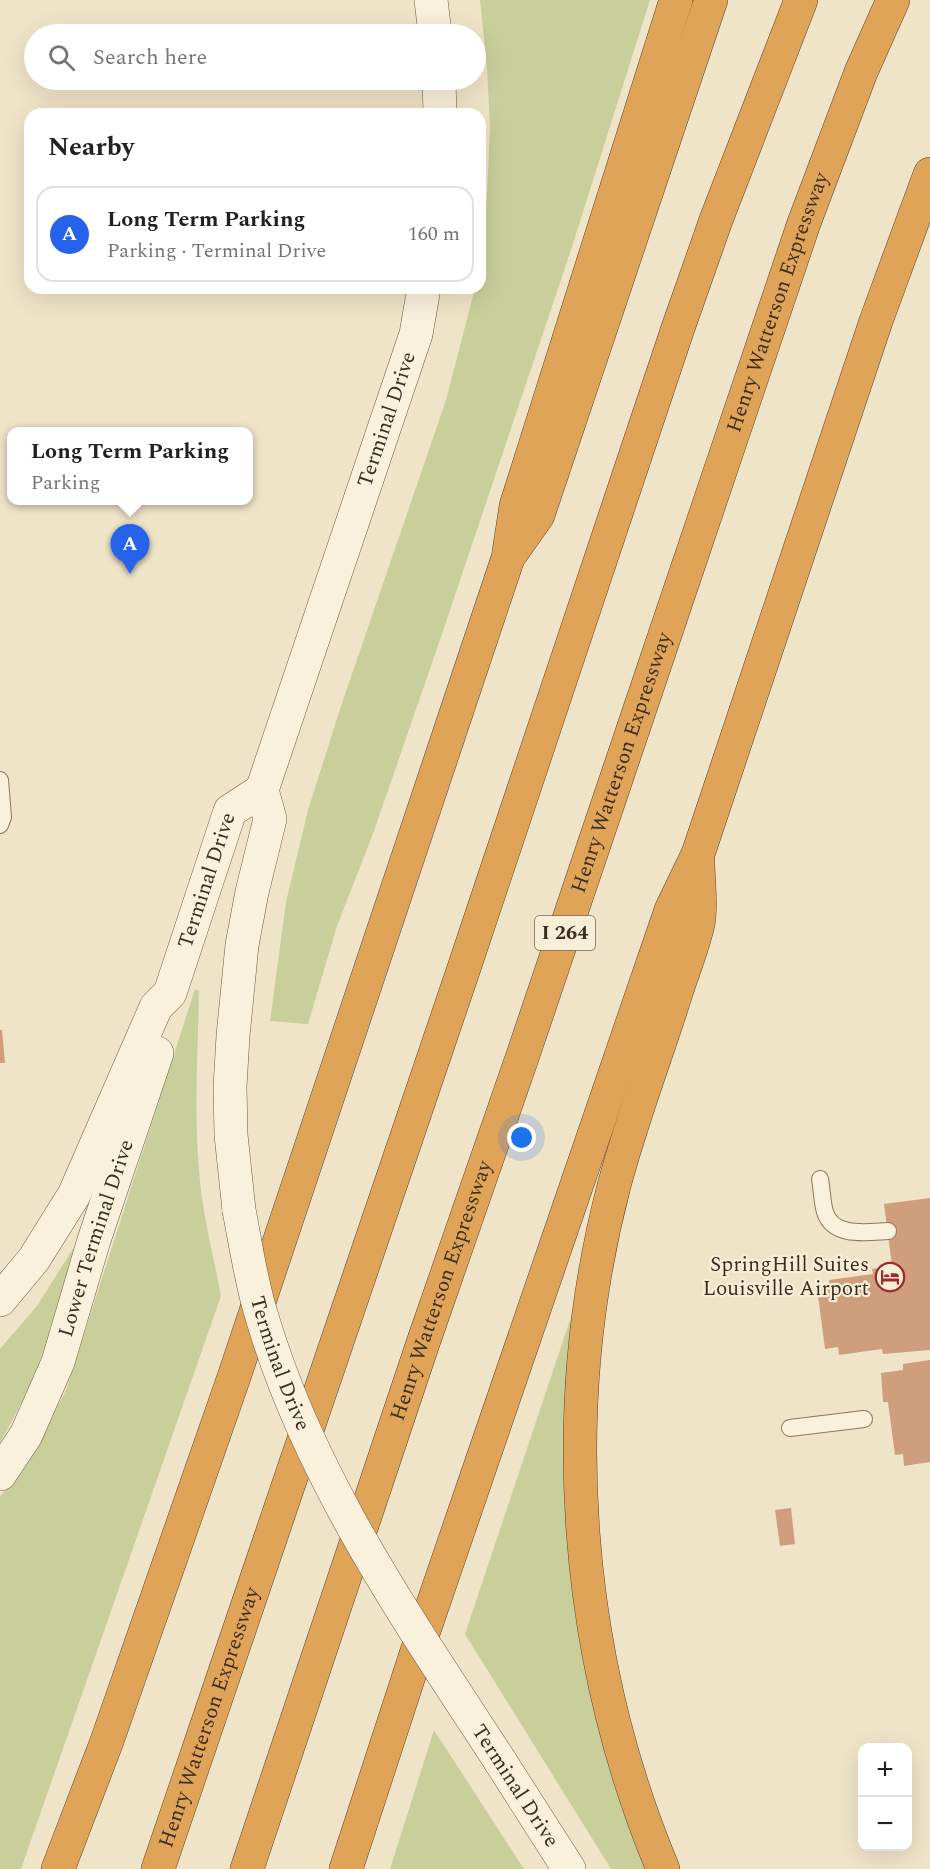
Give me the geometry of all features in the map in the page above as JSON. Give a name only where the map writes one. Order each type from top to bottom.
[{"type":"highway","points":[[58,1869],[107,1741],[234,1377],[508,558],[516,506],[676,0]]},
{"type":"highway","points":[[508,558],[538,515],[711,0]]},
{"type":"highway","name":"Henry Watterson Expressway","points":[[158,1869],[463,971],[678,328],[716,220],[801,0]]},
{"type":"highway","name":"Henry Watterson Expressway","points":[[247,1869],[804,223],[861,72],[893,0]]},
{"type":"highway","points":[[346,1869],[420,1642],[668,921],[698,854],[876,321],[930,174]]},
{"type":"highway","points":[[663,1869],[617,1737],[602,1672],[593,1620],[583,1527],[580,1480],[581,1426],[585,1358],[594,1276],[614,1186],[699,922],[698,854]]},
{"type":"main road","points":[[431,0],[434,24]]},
{"type":"main road","points":[[439,90],[440,108]]},
{"type":"main road","name":"Terminal Drive","points":[[423,294],[417,334],[262,790],[270,819],[242,945],[232,1036],[231,1135],[239,1210],[261,1316],[283,1379],[325,1477],[369,1555],[569,1869]]},
{"type":"main road","name":"Terminal Drive","points":[[0,1300],[34,1259],[74,1195],[156,1007],[170,993],[230,811],[262,790]]},
{"type":"main road","name":"Lower Terminal Drive","points":[[0,1474],[26,1435],[58,1362],[94,1240],[171,1012],[170,993]]},
{"type":"lane","points":[[0,780],[3,817],[0,825]]},
{"type":"lane","points":[[820,1179],[826,1214],[837,1227],[854,1232],[888,1231]]},
{"type":"lane","points":[[790,1428],[864,1419]]},
{"type":"green space","points":[[480,0],[650,0],[571,250],[374,831],[337,926],[308,1024],[270,1021],[286,902],[308,810],[341,706],[446,400],[473,294],[486,294],[486,217],[490,128],[486,24],[482,24]]},
{"type":"green space","points":[[195,989],[199,991],[197,1103],[200,1186],[221,1296],[21,1869],[0,1869],[0,1497],[36,1445],[66,1390]]},
{"type":"green space","points":[[81,1236],[84,1237],[47,1342],[26,1393],[0,1442],[0,1349],[37,1306]]},
{"type":"green space","points":[[573,1311],[578,1313],[568,1456],[654,1869],[611,1869],[465,1634]]},
{"type":"green space","points":[[434,1730],[524,1869],[390,1869]]},
{"type":"building","points":[[0,1030],[2,1030],[5,1063],[0,1063]]},
{"type":"building","name":"SpringHill Suites Louisville Airport","points":[[930,1198],[930,1350],[883,1354],[882,1349],[839,1355],[838,1347],[825,1349],[817,1288],[830,1287],[829,1280],[873,1274],[872,1269],[892,1266],[884,1204]]},
{"type":"building","points":[[930,1360],[930,1462],[904,1466],[903,1454],[895,1455],[888,1402],[883,1402],[881,1373],[903,1370],[903,1364]]},
{"type":"building","points":[[791,1508],[795,1544],[780,1546],[775,1510]]},
{"type":"place","name":"Long Term Parking","points":[[130,574]]},
{"type":"place","name":"SpringHill Suites Louisville Airport","points":[[890,1277]]}]
